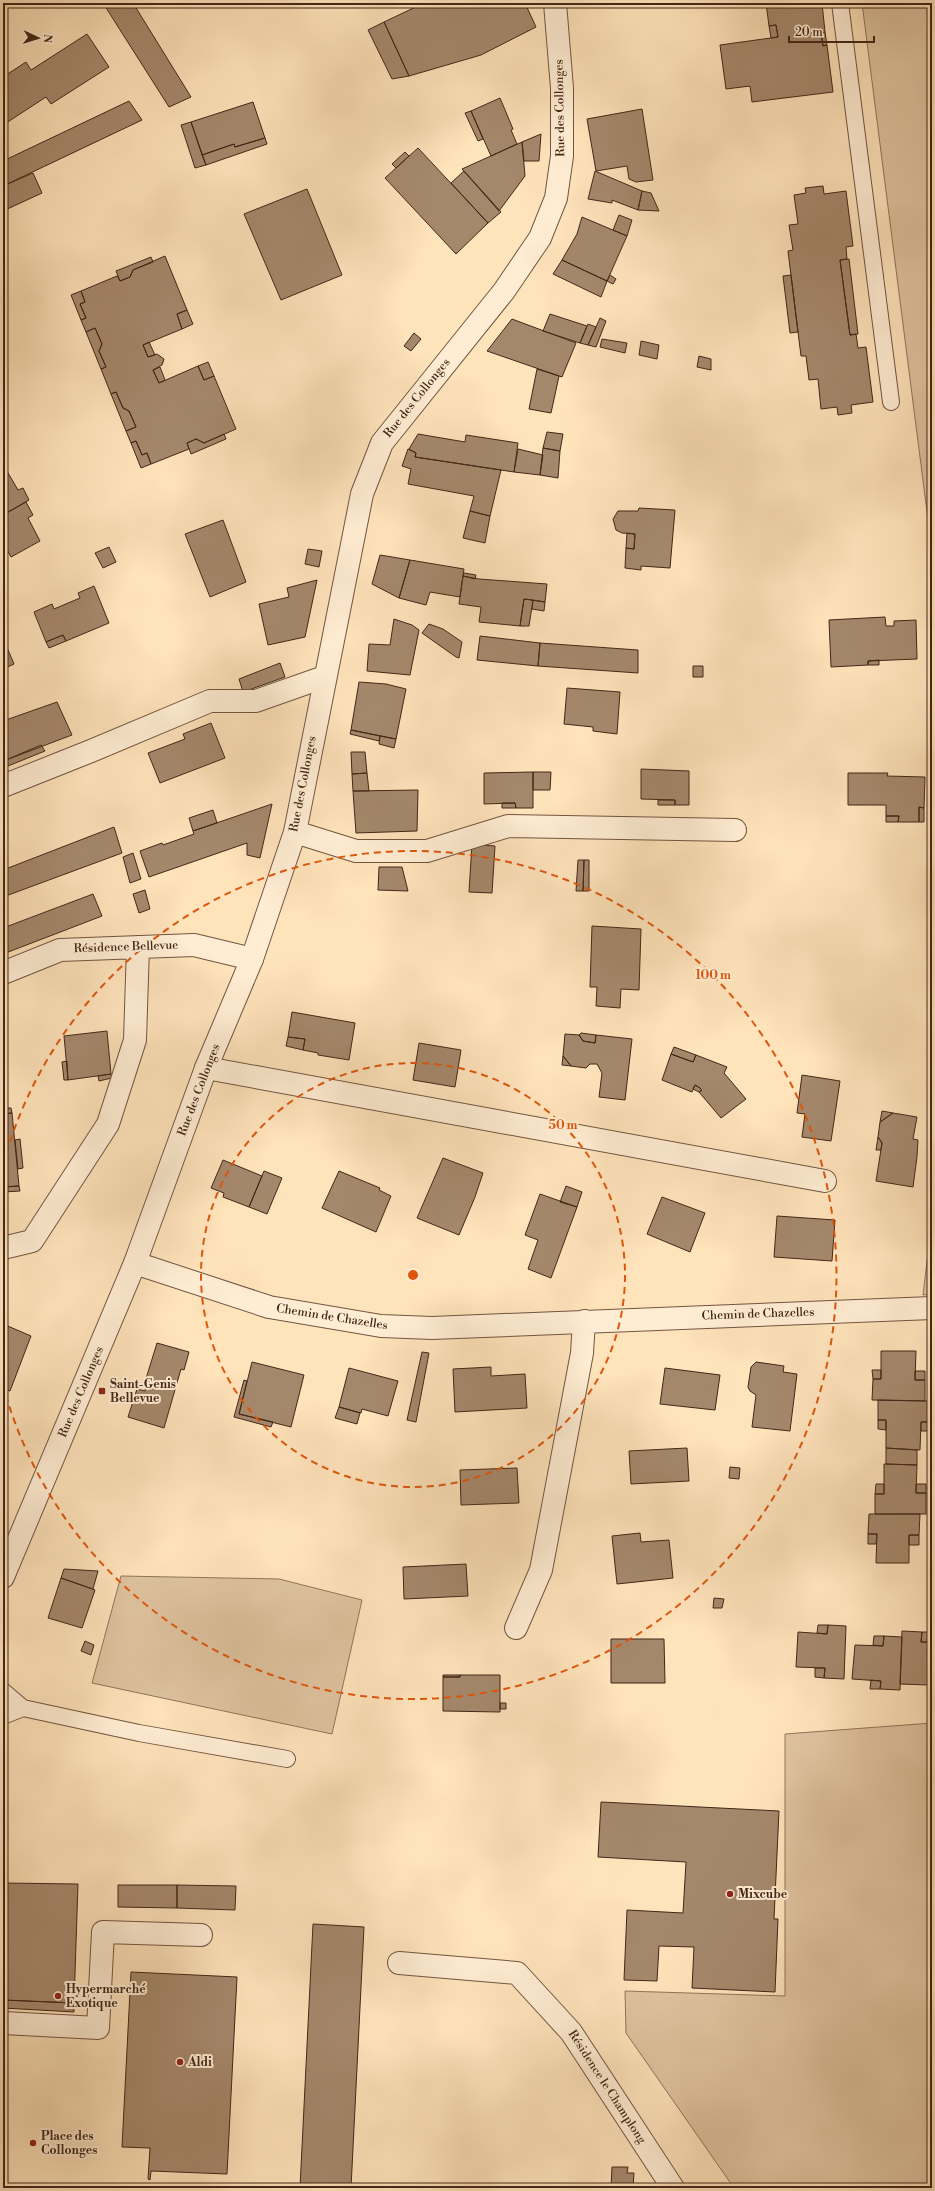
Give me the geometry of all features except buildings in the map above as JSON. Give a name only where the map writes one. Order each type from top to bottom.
[{"type":"street","name":"Rue des Collonges","points":[[3,1577],[135,1263],[206,1068],[252,959],[295,832],[324,677],[362,494],[382,442],[504,291],[540,238],[556,198],[562,156],[562,88],[555,3]]},
{"type":"street","points":[[3,786],[210,701],[256,701],[324,677]]},
{"type":"street","points":[[295,832],[356,851],[427,851],[508,826],[735,830]]},
{"type":"street","name":"Résidence Bellevue","points":[[3,973],[60,950],[194,945],[252,959]]},
{"type":"street","points":[[3,1248],[32,1241],[108,1124],[135,1040],[138,947]]},
{"type":"street","points":[[206,1068],[825,1181]]},
{"type":"street","name":"Chemin de Chazelles","points":[[135,1263],[270,1307],[381,1326],[439,1328],[932,1308]]},
{"type":"street","points":[[516,1628],[541,1570],[582,1353],[584,1321]]},
{"type":"street","points":[[3,2023],[98,2028],[103,1932],[201,1935]]},
{"type":"street","name":"Résidence le Champlong","points":[[399,1963],[517,1973],[571,2032],[673,2188]]},
{"type":"lane","points":[[840,3],[891,402]]},
{"type":"lane","points":[[3,1691],[23,1708],[139,1733],[287,1759]]},
{"type":"lane","points":[[3,1716],[23,1708]]},
{"type":"shaded area","points":[[862,3],[932,3],[932,551]]},
{"type":"shaded area","points":[[932,1219],[932,1294],[923,1295]]},
{"type":"shaded area","points":[[121,1576],[279,1579],[362,1600],[332,1734],[92,1683]]},
{"type":"shaded area","points":[[932,1723],[932,2188],[734,2188],[626,2033],[625,1991],[785,1996],[785,1734]]},
{"type":"place","name":"Saint-Genis Bellevue","points":[[102,1391]]},
{"type":"place","name":"Mixcube","points":[[730,1894]]},
{"type":"place","name":"Hypermarché Exotique","points":[[58,1996]]},
{"type":"place","name":"Aldi","points":[[180,2062]]},
{"type":"place","name":"Place des Collonges","points":[[33,2143]]}]
